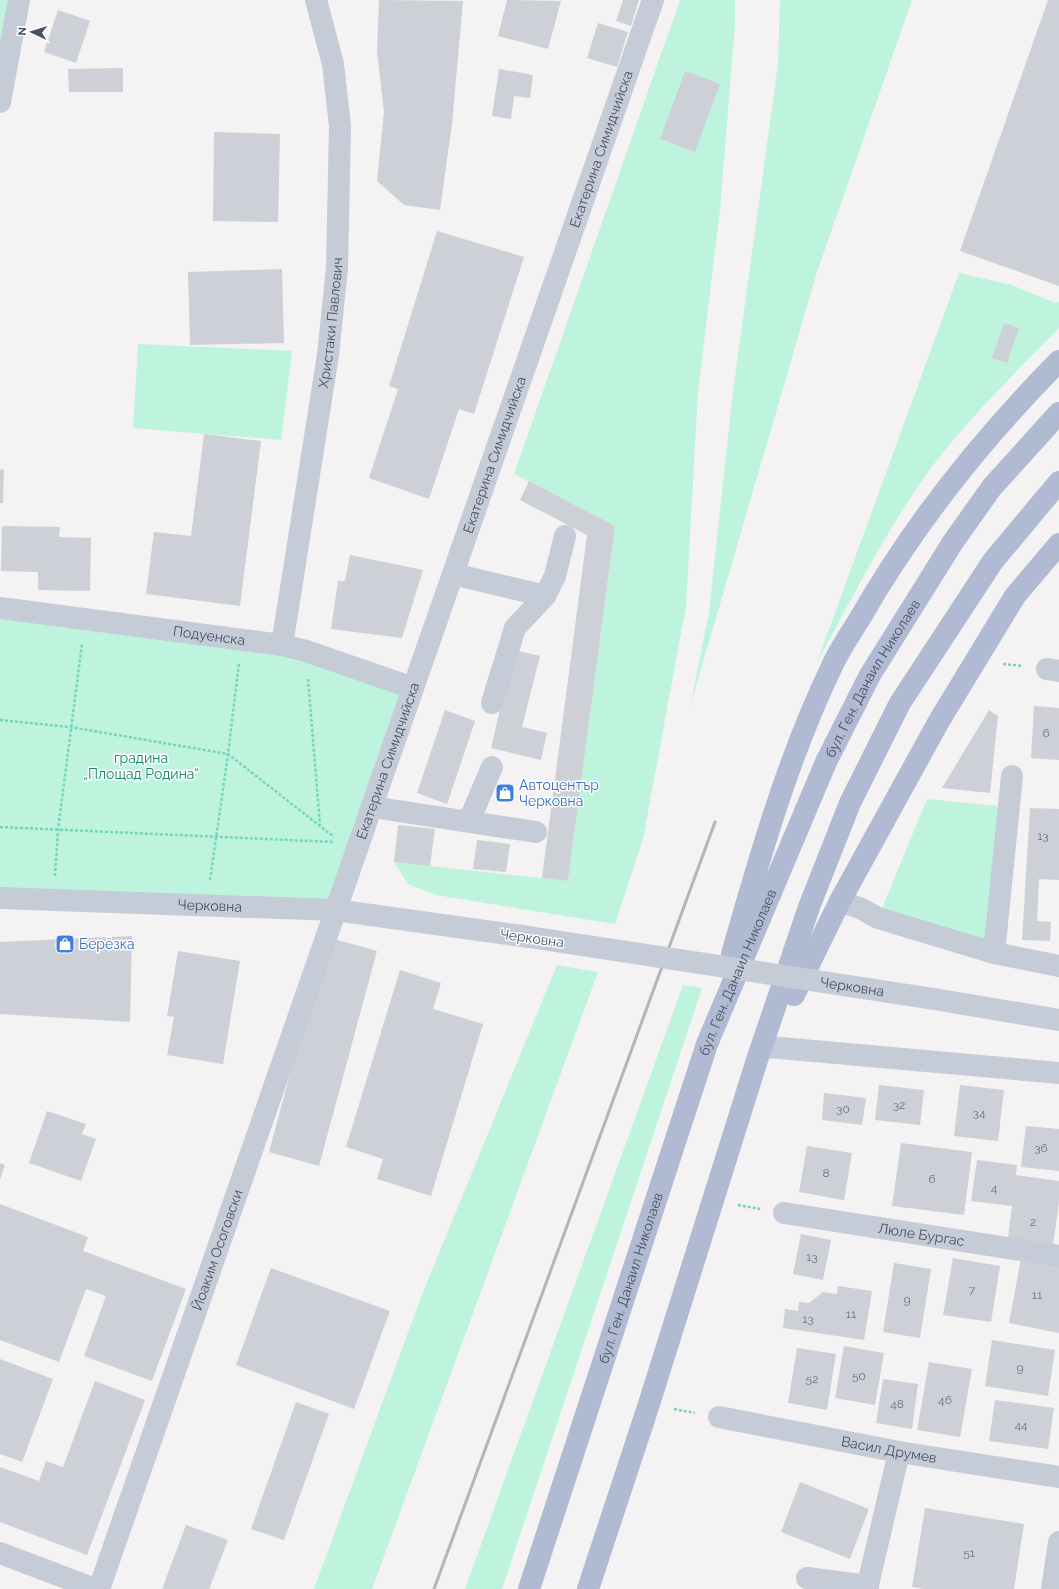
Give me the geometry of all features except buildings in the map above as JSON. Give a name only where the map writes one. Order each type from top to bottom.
[{"type":"main road","points":[[706,1044],[768,830],[796,749],[833,664],[873,595],[909,538],[973,455],[1034,386],[1059,361]]},
{"type":"main road","name":"бул. Ген. Данаил Николаев","points":[[529,1589],[706,1044],[826,762],[870,675],[953,542],[992,487],[1059,413]]},
{"type":"main road","points":[[588,1589],[763,1053],[809,907],[850,803],[900,703],[993,562],[1059,482]]},
{"type":"main road","points":[[763,1053],[840,901],[939,721],[1015,596],[1059,544]]},
{"type":"street","points":[[0,102],[20,0]]},
{"type":"street","name":"Христаки Павлович","points":[[282,645],[328,356],[337,268],[340,126],[333,64],[316,0]]},
{"type":"street","name":"Екатерина Симидчийска","points":[[335,910],[348,848],[372,807],[653,0]]},
{"type":"street","points":[[492,703],[515,628],[545,596],[555,576],[565,536]]},
{"type":"street","points":[[453,574],[545,596]]},
{"type":"street","name":"Подуенска","points":[[0,608],[241,641],[282,645],[306,650],[413,688]]},
{"type":"street","points":[[469,821],[492,767]]},
{"type":"street","points":[[994,953],[1012,776]]},
{"type":"street","points":[[372,807],[536,832]]},
{"type":"street","name":"Черковна","points":[[0,898],[335,910],[528,937],[934,999],[1059,1020]]},
{"type":"street","points":[[840,901],[862,909],[878,918],[994,953],[1059,966]]},
{"type":"street","name":"Йоаким Осоговски","points":[[99,1589],[335,910]]},
{"type":"street","points":[[763,1053],[1059,1073]]},
{"type":"street","name":"Люле Бургас","points":[[784,1213],[1059,1256]]},
{"type":"street","name":"Васил Друмев","points":[[719,1417],[899,1452],[1059,1477]]},
{"type":"street","points":[[807,1578],[868,1588],[899,1452]]},
{"type":"street","points":[[1052,1589],[1059,1542]]},
{"type":"street","points":[[0,1553],[95,1589]]},
{"type":"path","points":[[52,900],[58,830],[70,728],[85,620]]},
{"type":"path","points":[[206,906],[228,754],[241,641]]},
{"type":"path","points":[[306,650],[320,826]]},
{"type":"path","points":[[0,720],[70,728],[228,754],[348,848]]},
{"type":"path","points":[[0,827],[216,837],[348,848]]},
{"type":"green space","points":[[0,0],[19,0],[0,102]]},
{"type":"green space","points":[[680,0],[735,0],[735,24],[720,210],[698,392],[686,606],[643,839],[615,924],[436,895],[408,884],[394,862],[568,881],[615,526],[514,474]]},
{"type":"green space","points":[[780,0],[912,0],[817,272],[690,707],[709,612],[733,391],[778,64]]},
{"type":"green space","points":[[959,273],[1012,285],[1055,303],[1059,302],[1059,328],[978,411],[934,464],[887,536],[817,662]]},
{"type":"green space","points":[[138,344],[292,351],[281,440],[133,428]]},
{"type":"green space","name":"градина „Площад Родина“","points":[[0,608],[241,641],[413,688],[335,910],[0,898]]},
{"type":"green space","points":[[927,799],[1008,807],[994,953],[878,918]]},
{"type":"green space","points":[[557,965],[598,972],[372,1589],[314,1589],[421,1297]]},
{"type":"green space","points":[[683,985],[702,988],[502,1589],[465,1589]]},
{"type":"railway","points":[[434,1589],[715,822]]},
{"type":"place","name":"Автоцентър Черковна","points":[[505,793]]},
{"type":"place","name":"Берёзка","points":[[65,944]]}]
